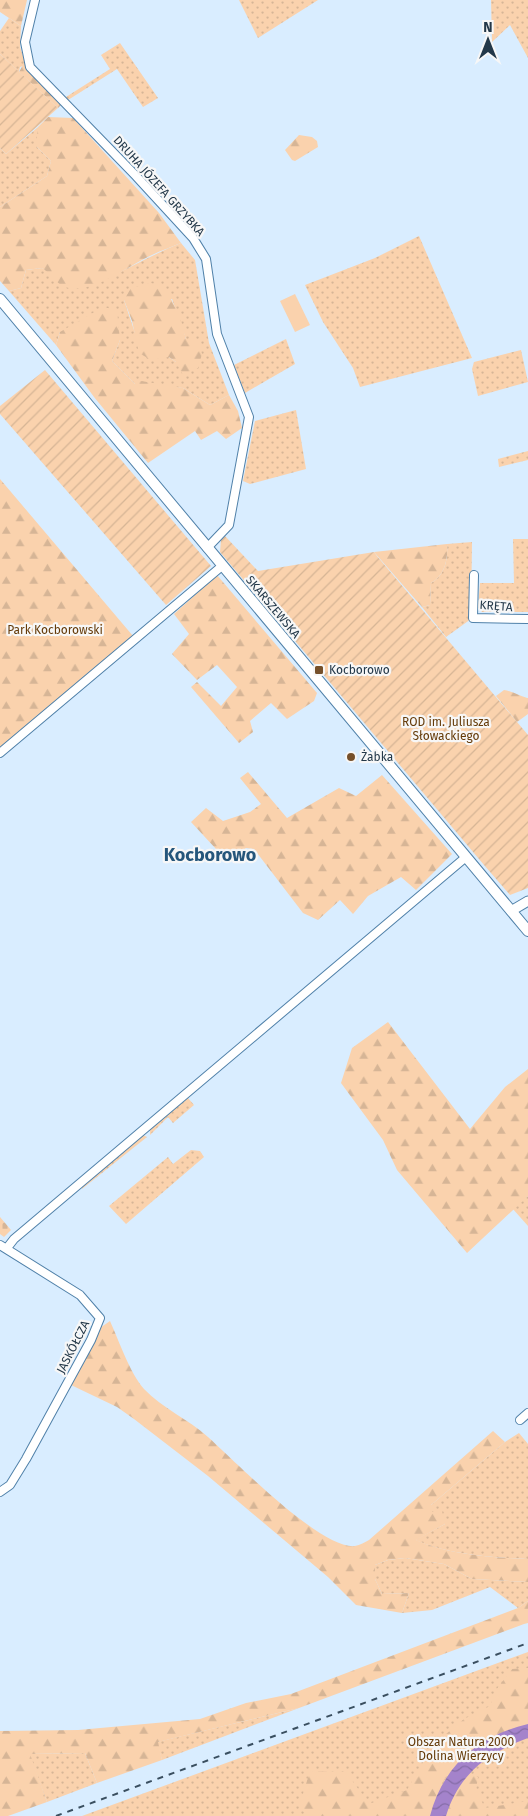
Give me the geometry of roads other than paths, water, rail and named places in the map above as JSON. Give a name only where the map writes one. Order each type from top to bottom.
[{"type":"main road","name":"SKARSZEWSKA","points":[[0,299],[528,931]]},
{"type":"street","name":"DRUHA JÓZEFA GRZYBKA","points":[[35,0],[25,42],[30,66],[136,176],[192,238],[206,260],[217,334],[249,417],[230,525],[207,548]]},
{"type":"street","points":[[0,753],[222,566]]},
{"type":"street","name":"KRĘTA","points":[[474,575],[473,618],[528,619]]},
{"type":"street","points":[[3,1246],[14,1239],[466,857]]},
{"type":"street","points":[[511,912],[528,901]]},
{"type":"street","name":"JASKÓŁCZA","points":[[0,1492],[10,1485],[26,1459],[91,1340],[100,1318],[80,1295],[3,1246]]},
{"type":"street","points":[[520,1420],[528,1414]]},
{"type":"water","points":[[528,1724],[528,1738],[487,1758],[467,1777],[452,1801],[446,1816],[430,1816],[444,1782],[465,1756],[493,1736]]},
{"type":"railway","points":[[56,1816],[528,1643]]},
{"type":"place","name":"Kocborowo","points":[[319,670]]},
{"type":"place","name":"Żabka","points":[[351,757]]},
{"type":"district","name":"Kocborowo","points":[[210,855]]},
{"type":"park label","name":"Park Kocborowski","points":[[55,630]]},
{"type":"park label","name":"ROD im. Juliusza Słowackiego","points":[[446,729]]},
{"type":"park label","name":"Obszar Natura 2000 Dolina Wierzycy","points":[[461,1749]]}]
